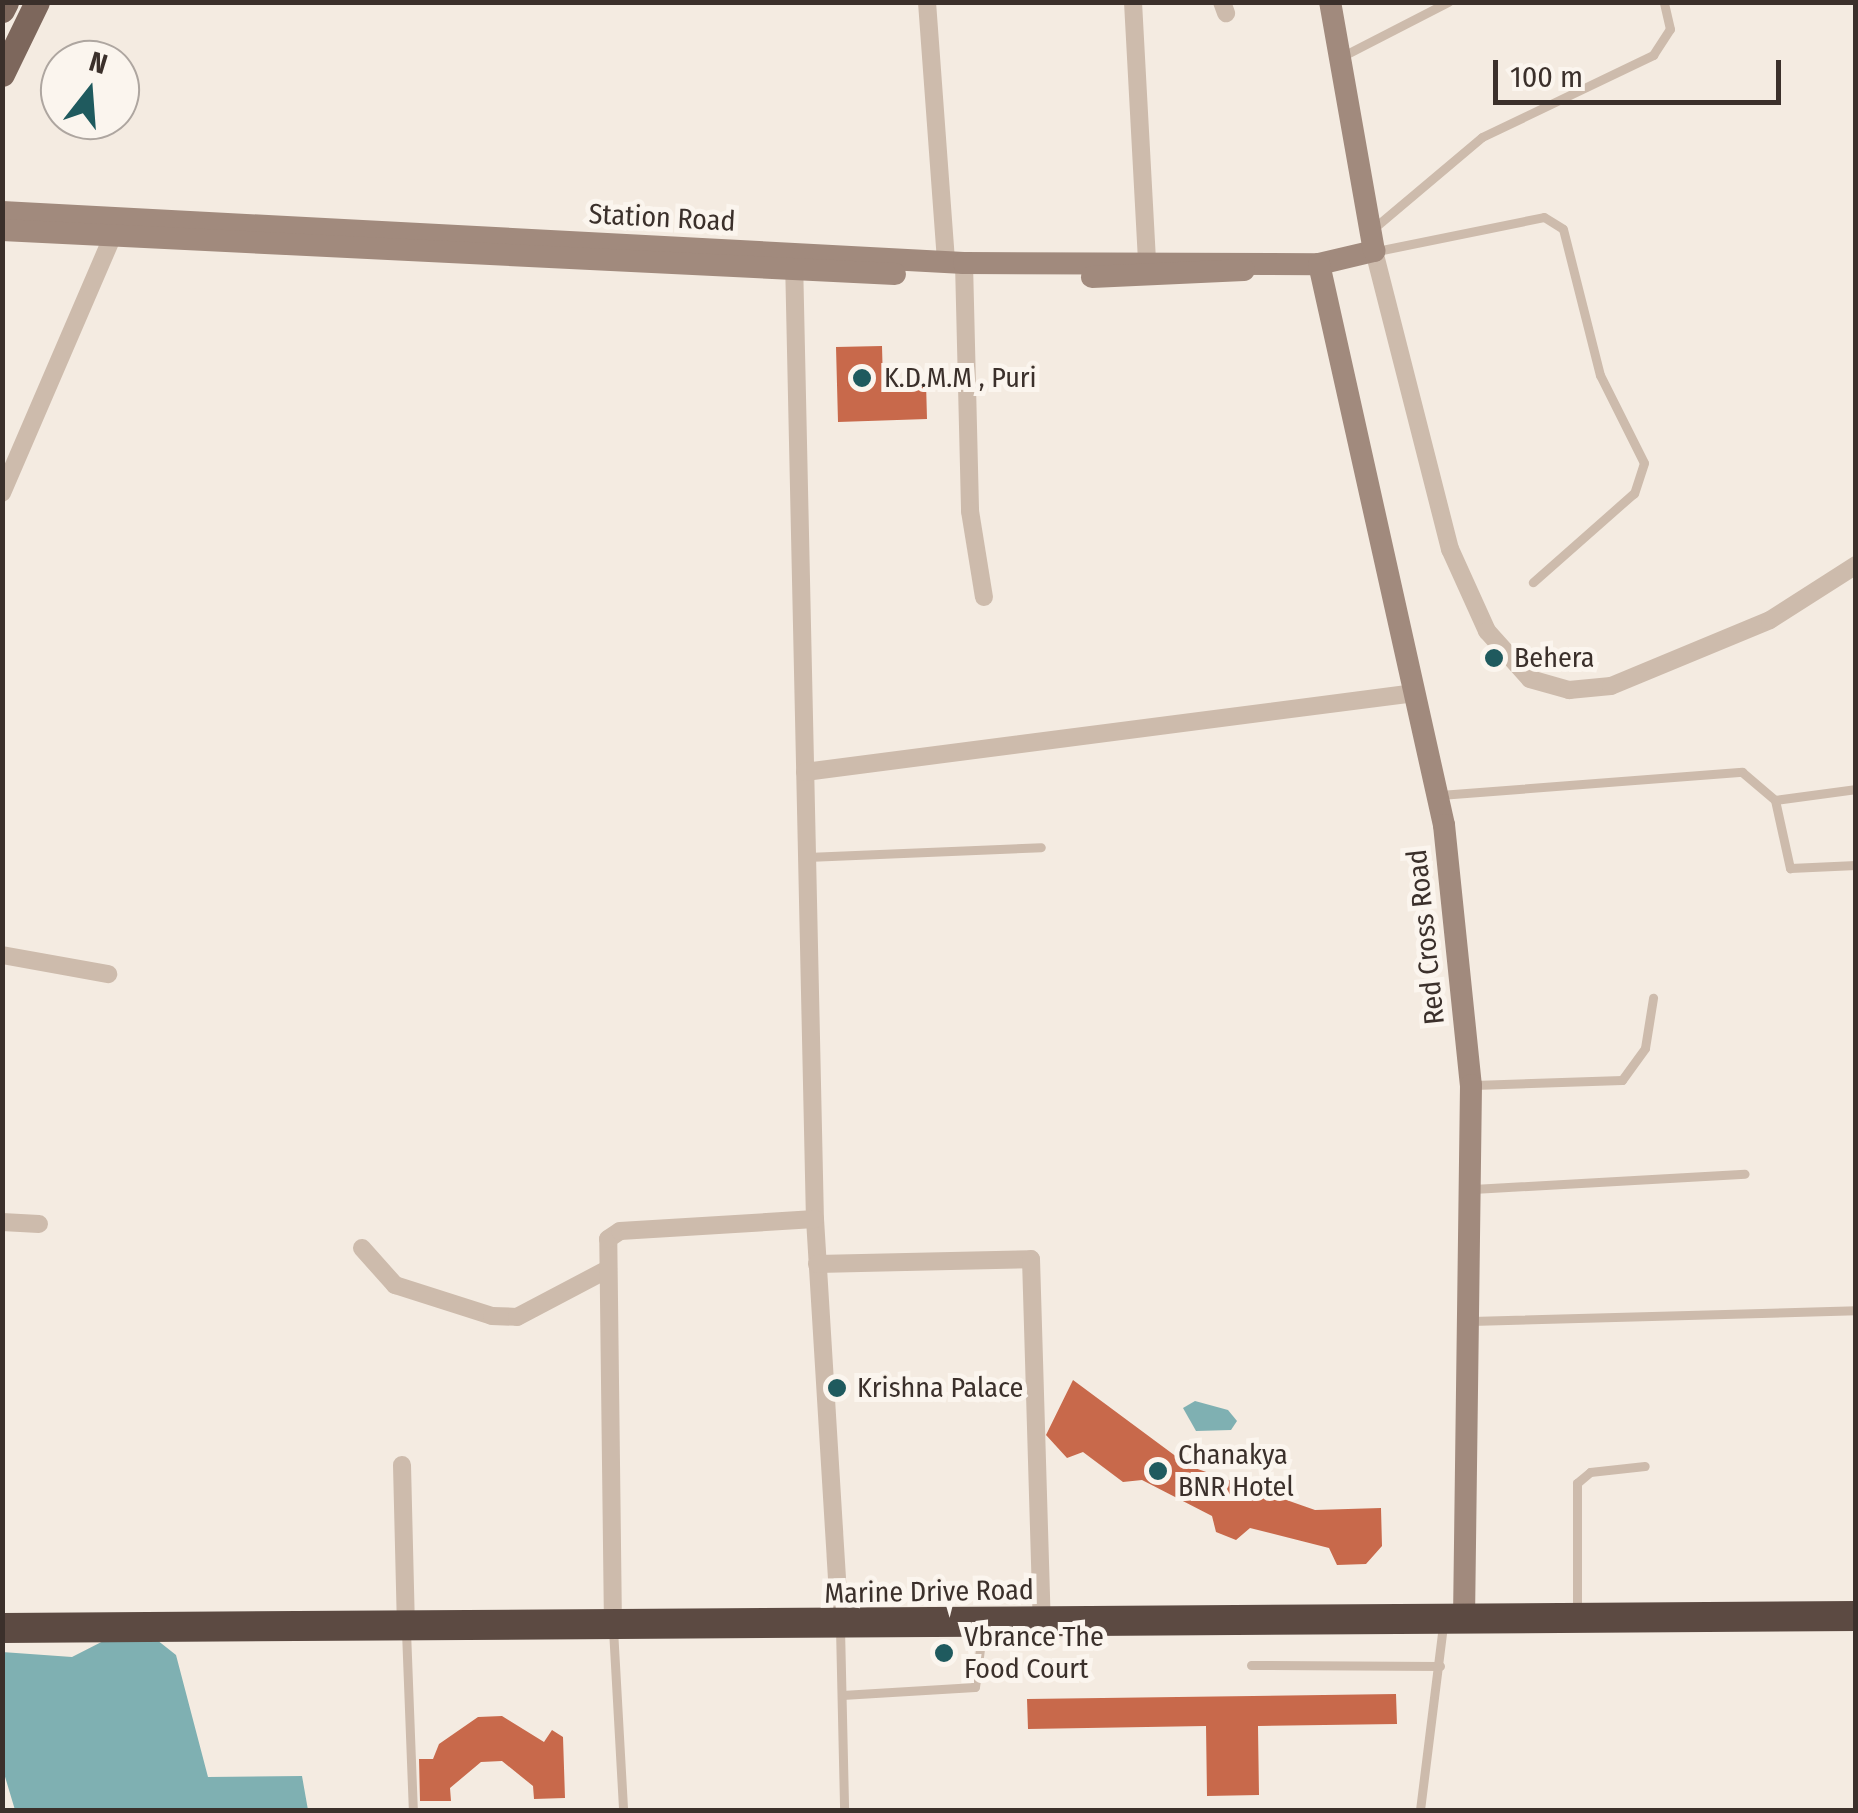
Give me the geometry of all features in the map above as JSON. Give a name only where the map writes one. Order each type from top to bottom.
[{"type":"highway","name":"Marine Drive Road","points":[[2,1628],[191,1623],[406,1628],[1856,1616]]},
{"type":"main road","points":[[2,10],[6,2]]},
{"type":"main road","points":[[2,74],[37,2]]},
{"type":"main road","points":[[1330,2],[1371,242]]},
{"type":"main road","name":"Station Road","points":[[2,212],[794,263],[959,267],[1147,261],[1252,268],[1319,264],[1371,242]]},
{"type":"main road","points":[[2,230],[112,238],[794,263]]},
{"type":"main road","name":"Red Cross Road","points":[[1319,264],[1438,796],[1471,1085],[1468,1321],[1453,1618]]},
{"type":"main road","points":[[959,267],[1211,278],[1252,268]]},
{"type":"street","points":[[927,2],[959,267],[970,510],[984,597]]},
{"type":"street","points":[[1133,2],[1147,261]]},
{"type":"street","points":[[2,493],[112,238]]},
{"type":"street","points":[[1371,242],[1450,549],[1488,631],[1530,679],[1569,690],[1611,686],[1770,620],[1856,565]]},
{"type":"street","points":[[794,263],[815,1219],[840,1626]]},
{"type":"street","points":[[805,772],[1415,694]]},
{"type":"street","points":[[2,954],[108,974]]},
{"type":"street","points":[[613,1626],[608,1240],[620,1231],[815,1219]]},
{"type":"street","points":[[2,1222],[39,1224]]},
{"type":"street","points":[[362,1248],[394,1285],[492,1316],[517,1316],[608,1269]]},
{"type":"street","points":[[818,1264],[1031,1259],[1042,1623]]},
{"type":"street","points":[[402,1465],[406,1628]]},
{"type":"lane","points":[[1338,58],[1448,2]]},
{"type":"lane","points":[[1371,242],[1482,137],[1654,55],[1670,29],[1664,2]]},
{"type":"lane","points":[[1371,242],[1544,217],[1563,229],[1600,375],[1644,463],[1634,493],[1533,582]]},
{"type":"lane","points":[[1438,796],[1730,772],[1754,776],[1775,800],[1790,868],[1856,865]]},
{"type":"lane","points":[[1775,800],[1856,789]]},
{"type":"lane","points":[[806,857],[1041,846]]},
{"type":"lane","points":[[1471,1085],[1622,1080],[1645,1048],[1652,998]]},
{"type":"lane","points":[[1470,1190],[1746,1174]]},
{"type":"lane","points":[[1468,1321],[1856,1310]]},
{"type":"lane","points":[[1576,1618],[1577,1483],[1590,1472],[1644,1466]]},
{"type":"lane","points":[[1420,1810],[1440,1666],[1453,1618]]},
{"type":"lane","points":[[842,1695],[975,1687],[983,1624]]},
{"type":"lane","points":[[613,1626],[623,1810]]},
{"type":"lane","points":[[840,1626],[844,1810]]},
{"type":"lane","points":[[406,1628],[413,1810]]},
{"type":"lane","points":[[1251,1664],[1440,1666]]},
{"type":"water","points":[[1195,1401],[1228,1410],[1237,1421],[1231,1430],[1196,1431],[1183,1408]]},
{"type":"water","points":[[121,1632],[152,1636],[176,1655],[208,1777],[302,1776],[308,1810],[15,1810],[3,1770],[2,1652],[72,1657]]},
{"type":"building","points":[[882,346],[883,383],[926,382],[927,419],[838,422],[836,347]]},
{"type":"building","name":"Chanakya BNR Hotel","points":[[1073,1380],[1189,1466],[1315,1510],[1381,1508],[1382,1546],[1366,1564],[1337,1565],[1329,1548],[1250,1528],[1236,1540],[1216,1532],[1212,1516],[1142,1480],[1123,1482],[1083,1452],[1067,1458],[1046,1435]]},
{"type":"building","points":[[1396,1694],[1397,1724],[1258,1726],[1259,1795],[1207,1796],[1206,1726],[1028,1729],[1027,1699]]},
{"type":"building","points":[[502,1716],[544,1742],[552,1730],[563,1737],[565,1798],[534,1799],[533,1786],[502,1761],[481,1762],[450,1788],[451,1801],[420,1801],[419,1759],[433,1759],[439,1744],[478,1717]]},
{"type":"place","name":"K.D.M.M , Puri","points":[[862,378]]},
{"type":"place","name":"Behera","points":[[1494,658]]},
{"type":"place","name":"Krishna Palace","points":[[837,1388]]},
{"type":"place","name":"Chanakya BNR Hotel","points":[[1158,1471]]},
{"type":"place","name":"Vbrance The Food Court","points":[[944,1653]]}]
